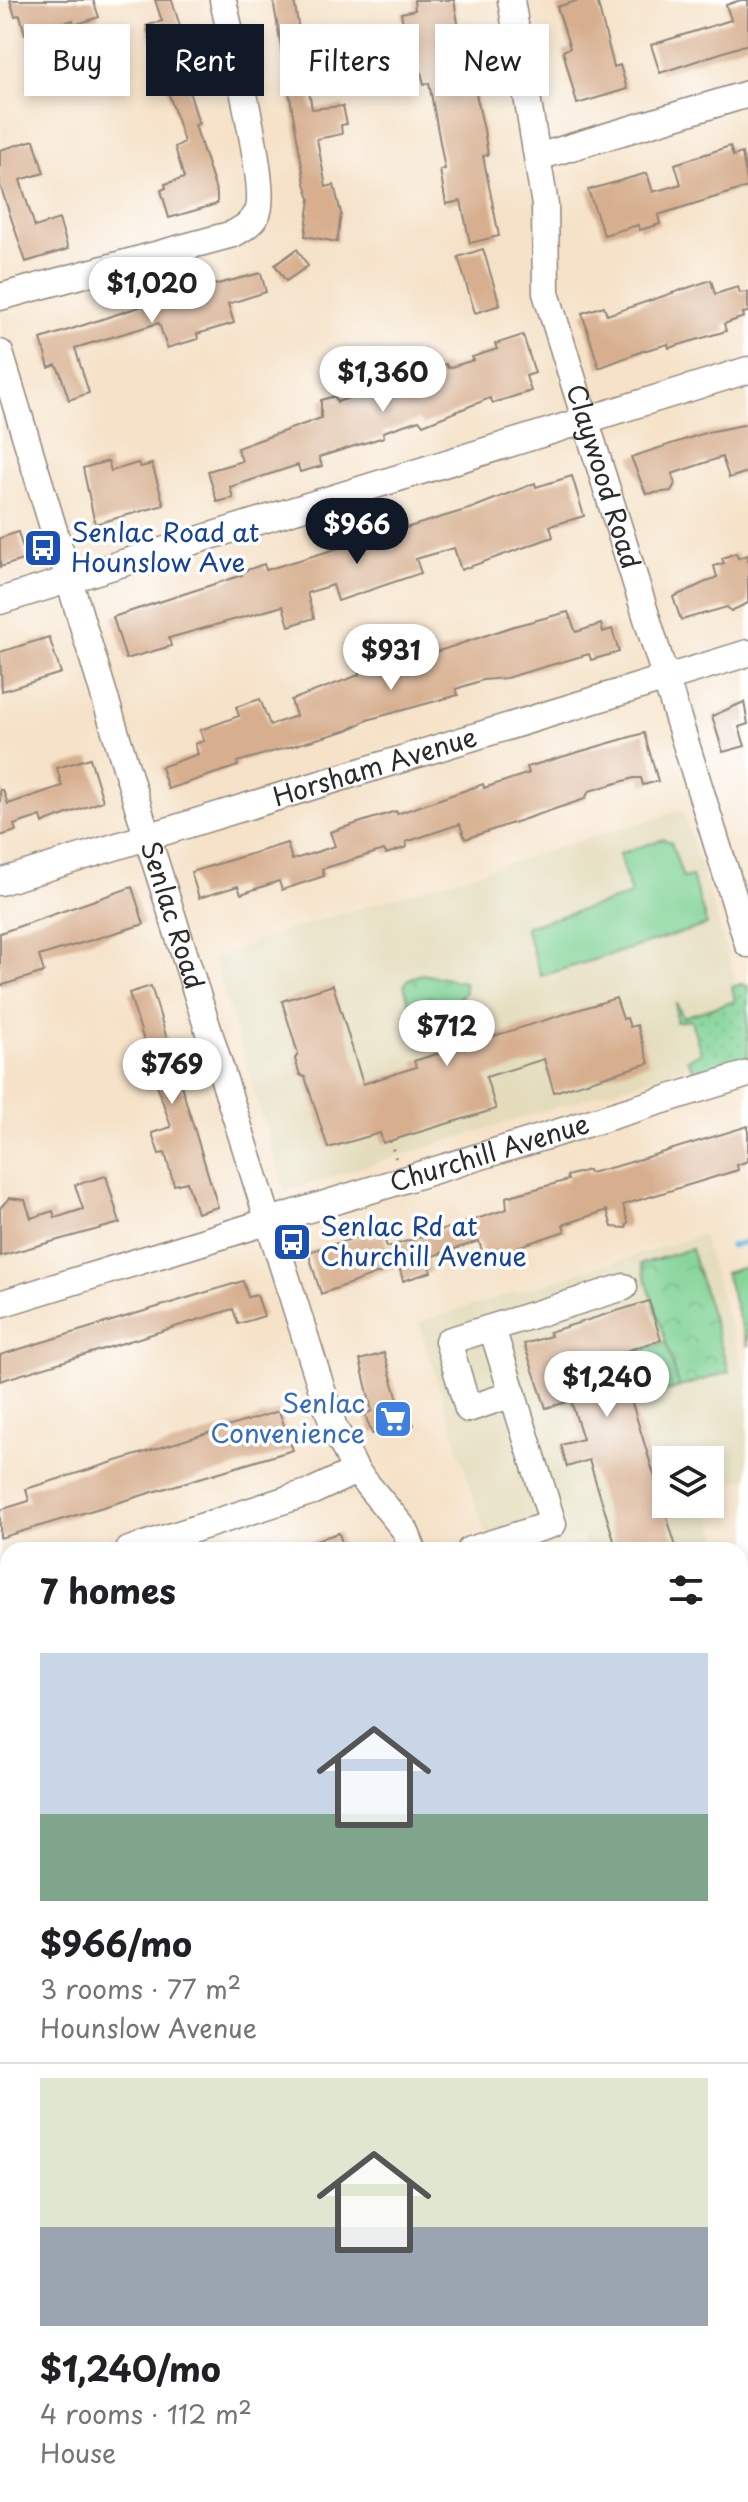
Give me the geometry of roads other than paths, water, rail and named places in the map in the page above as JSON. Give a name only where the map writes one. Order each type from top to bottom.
[{"type":"street","points":[[0,297],[233,234],[246,226],[257,213],[258,173],[223,0]]},
{"type":"street","name":"Claywood Road","points":[[511,0],[545,205],[546,293],[748,944]]},
{"type":"street","points":[[538,157],[748,94]]},
{"type":"street","name":"Senlac Road","points":[[0,353],[147,836],[333,1425],[356,1471],[405,1530],[410,1542]]},
{"type":"street","points":[[0,601],[748,370]]},
{"type":"street","name":"Horsham Avenue","points":[[0,882],[748,653]]},
{"type":"street","name":"Churchill Avenue","points":[[0,1304],[748,1074]]},
{"type":"street","points":[[513,1394],[468,1409],[448,1341],[624,1287]]},
{"type":"street","points":[[492,1328],[553,1524],[496,1542]]},
{"type":"street","points":[[154,1542],[313,1491],[356,1471]]},
{"type":"waterway","points":[[731,1246],[748,1241]]},
{"type":"place","name":"Senlac Road at Hounslow Ave","points":[[43,548]]},
{"type":"place","name":"Senlac Rd at Churchill Avenue","points":[[292,1242]]},
{"type":"place","name":"Senlac Convenience","points":[[393,1419]]}]
